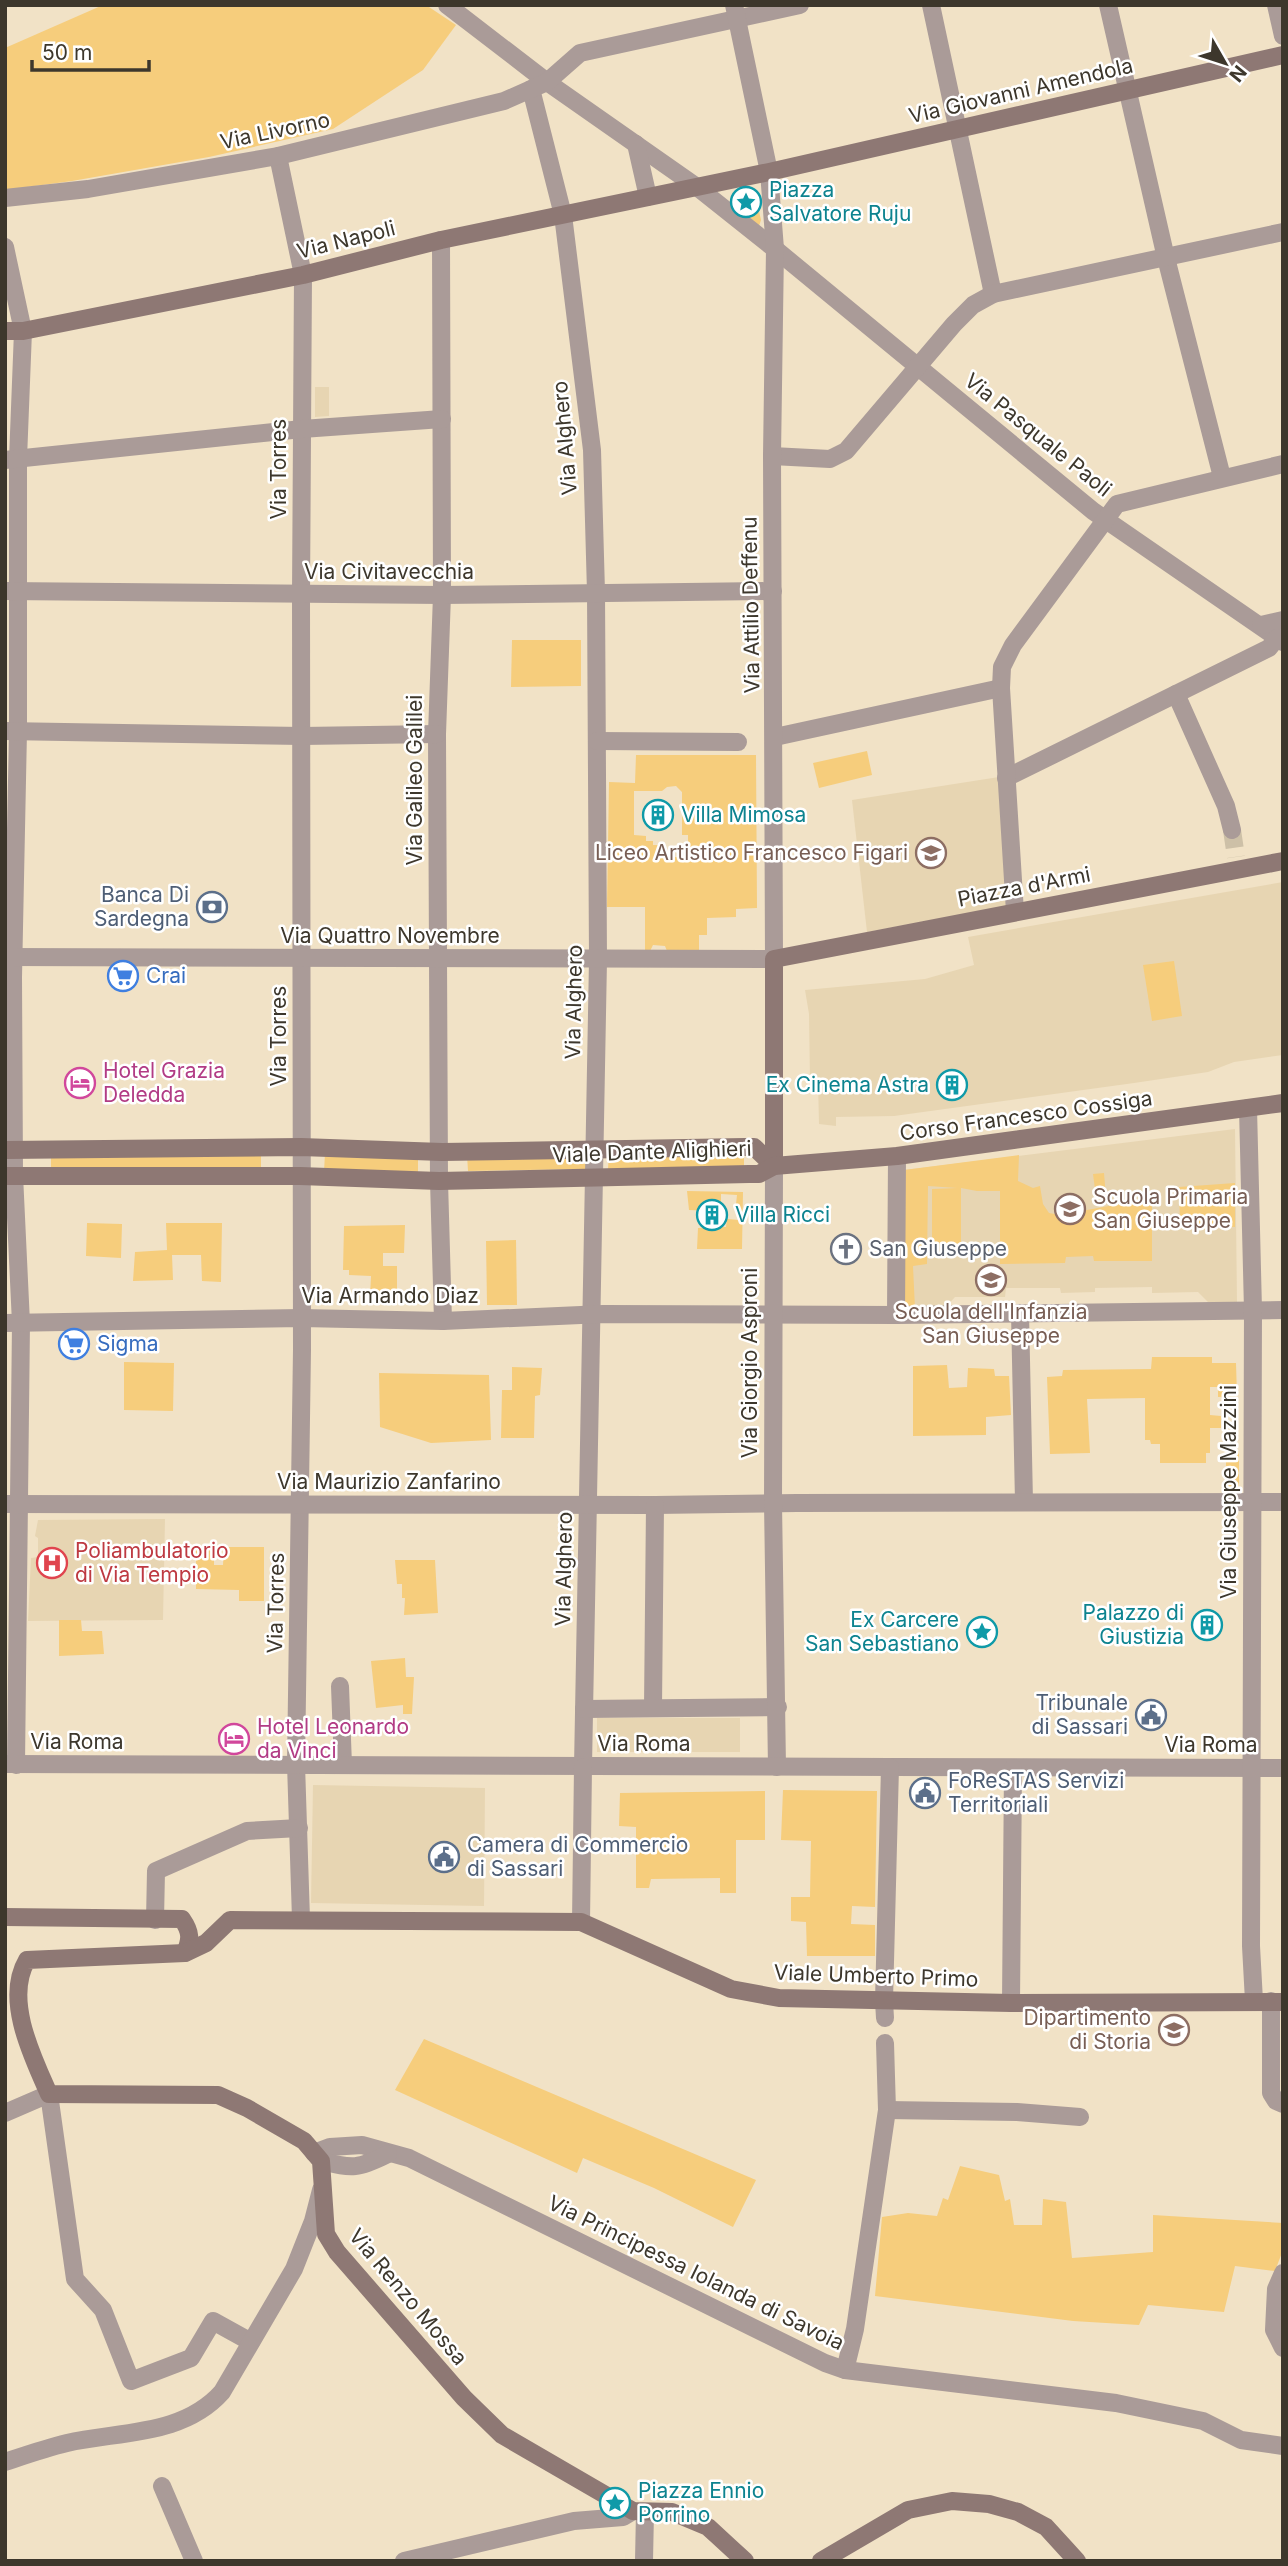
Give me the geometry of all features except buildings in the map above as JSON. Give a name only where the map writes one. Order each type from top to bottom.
[{"type":"main road","name":"Via Giovanni Amendola","points":[[769,172],[1283,55]]},
{"type":"main road","points":[[697,187],[769,172]]},
{"type":"main road","name":"Via Napoli","points":[[14,331],[303,275],[441,240],[697,187]]},
{"type":"main road","name":"Piazza d'Armi","points":[[774,960],[1015,912],[1238,863],[1283,861]]},
{"type":"main road","name":"Via Giorgio Asproni","points":[[774,960],[774,1166]]},
{"type":"main road","name":"Corso Francesco Cossiga","points":[[774,1166],[897,1156],[1283,1103]]},
{"type":"main road","name":"Viale Dante Alighieri","points":[[9,1150],[301,1147],[439,1151],[754,1147],[774,1166],[759,1174],[439,1181],[300,1176],[10,1175]]},
{"type":"main road","points":[[5,1917],[182,1919],[189,1930],[190,1941],[185,1953],[27,1960],[19,1973],[24,2036],[49,2094],[218,2095],[247,2108],[304,2141],[317,2157]]},
{"type":"main road","name":"Viale Umberto Primo","points":[[185,1953],[206,1944],[230,1920],[581,1922],[731,1989],[779,1998],[885,2009],[1011,2003],[1269,2002]]},
{"type":"main road","name":"Via Renzo Mossa","points":[[317,2157],[326,2234],[337,2252],[456,2388],[502,2435],[639,2512]]},
{"type":"main road","points":[[821,2561],[908,2510],[952,2501],[989,2504],[1018,2512],[1046,2527],[1077,2561]]},
{"type":"main road","points":[[639,2512],[672,2512],[708,2526],[745,2561]]},
{"type":"street","points":[[447,5],[539,85],[636,144],[697,187],[775,249]]},
{"type":"street","name":"Via Livorno","points":[[5,198],[88,189],[278,156],[503,101],[539,85],[580,53],[735,12],[800,5]]},
{"type":"street","points":[[931,5],[993,294]]},
{"type":"street","points":[[1108,5],[1166,258],[1223,477]]},
{"type":"street","points":[[1276,5],[1283,36]]},
{"type":"street","points":[[735,12],[769,172],[775,249]]},
{"type":"street","name":"Via Alghero","points":[[539,85],[563,215],[592,450],[596,592],[598,960],[581,1922]]},
{"type":"street","points":[[636,144],[648,197]]},
{"type":"street","name":"Via Torres","points":[[278,156],[303,275],[300,1176],[302,1318],[296,1764],[301,1919]]},
{"type":"street","points":[[772,456],[830,459],[838,457],[973,304],[993,294],[1283,232]]},
{"type":"street","name":"Via Galileo Galilei","points":[[441,240],[442,595],[437,734],[439,1181],[443,1321]]},
{"type":"street","points":[[5,247],[14,331],[9,957],[9,1150],[13,1323],[10,1764]]},
{"type":"street","name":"Via Pasquale Paoli","points":[[775,249],[1106,519],[1280,640]]},
{"type":"street","name":"Via Attilio Deffenu","points":[[774,960],[772,456],[775,249]]},
{"type":"street","points":[[12,459],[302,429],[442,419]]},
{"type":"street","points":[[1015,912],[1001,688],[1002,667],[1013,645],[1117,505],[1283,464]]},
{"type":"street","name":"Via Civitavecchia","points":[[12,591],[442,595],[773,591]]},
{"type":"street","points":[[1261,625],[1283,620]]},
{"type":"street","points":[[1006,778],[1269,648],[1280,640]]},
{"type":"street","points":[[775,737],[1001,688]]},
{"type":"street","points":[[1176,694],[1226,806],[1232,830]]},
{"type":"street","points":[[12,731],[302,736],[437,734]]},
{"type":"street","points":[[597,741],[738,741]]},
{"type":"street","name":"Via Quattro Novembre","points":[[9,957],[774,960]]},
{"type":"street","name":"Via Giuseppe Mazzini","points":[[1248,1108],[1252,1310],[1251,1946],[1269,2002],[1271,2093],[1276,2101],[1283,2104]]},
{"type":"street","points":[[896,1315],[897,1156]]},
{"type":"street","name":"Via Giorgio Asproni","points":[[774,1166],[773,1503],[778,1767]]},
{"type":"street","name":"Via Armando Diaz","points":[[13,1323],[302,1318],[443,1321],[593,1315],[896,1315],[1283,1310]]},
{"type":"street","points":[[1020,1313],[1024,1502]]},
{"type":"street","name":"Via Maurizio Zanfarino","points":[[11,1504],[1283,1502]]},
{"type":"street","points":[[653,1708],[655,1505]]},
{"type":"street","points":[[340,1686],[343,1765]]},
{"type":"street","points":[[584,1709],[778,1707]]},
{"type":"street","name":"Via Roma","points":[[10,1764],[1283,1768]]},
{"type":"street","points":[[885,2009],[890,1767]]},
{"type":"street","points":[[1011,2003],[1013,1768]]},
{"type":"street","points":[[155,1920],[156,1871],[247,1831],[299,1828]]},
{"type":"street","points":[[845,2370],[855,2329],[887,2110],[886,2043]]},
{"type":"street","points":[[5,2113],[49,2094],[75,2279],[103,2310],[131,2381],[191,2358],[213,2321],[251,2342]]},
{"type":"street","points":[[887,2110],[1017,2112],[1080,2117]]},
{"type":"street","name":"Via Principessa Iolanda di Savoia","points":[[317,2157],[330,2147],[362,2145],[409,2158],[825,2363],[845,2370],[1116,2403],[1203,2421],[1241,2440],[1283,2446]]},
{"type":"street","points":[[5,2462],[69,2443],[143,2432],[188,2419],[209,2406],[222,2392],[295,2269],[322,2188]]},
{"type":"street","points":[[1283,2273],[1276,2289],[1274,2330],[1283,2348]]},
{"type":"street","points":[[162,2486],[194,2561]]},
{"type":"street","points":[[404,2561],[574,2521],[623,2517],[639,2512],[644,2561]]},
{"type":"shaded area","points":[[103,5],[426,5],[456,25],[423,70],[333,129],[209,157],[5,190],[5,48]]},
{"type":"shaded area","points":[[756,198],[761,220],[759,226],[735,204]]},
{"type":"shaded area","points":[[315,387],[329,387],[329,416],[315,417]]},
{"type":"shaded area","points":[[512,640],[581,640],[581,686],[511,687]]},
{"type":"shaded area","points":[[867,751],[872,775],[819,788],[813,763]]},
{"type":"shaded area","points":[[636,755],[756,755],[757,908],[736,909],[736,917],[707,918],[707,935],[699,935],[699,950],[667,951],[665,946],[653,945],[650,951],[645,951],[645,907],[607,907],[609,782],[635,783]],"holes":[[[676,786],[682,792],[682,835],[688,835],[688,857],[666,857],[666,852],[660,851],[660,845],[646,841],[646,836],[634,835],[634,791],[662,791]]]},
{"type":"shaded area","name":"Liceo Artistico Francesco Figari","points":[[999,777],[1006,906],[867,932],[852,800]]},
{"type":"shaded area","points":[[1283,882],[1283,1055],[1234,1062],[1208,1072],[894,1116],[836,1117],[836,1126],[819,1124],[818,1080],[810,1080],[809,1014],[805,990],[925,979],[974,965],[968,937]]},
{"type":"shaded area","points":[[1174,961],[1182,1016],[1152,1021],[1143,965]]},
{"type":"shaded area","name":"Scuola Primaria San Giuseppe","points":[[1235,1129],[1237,1302],[1208,1302],[1198,1292],[1152,1293],[1152,1287],[1095,1288],[1095,1292],[1061,1293],[1060,1288],[1006,1288],[1005,1297],[955,1297],[945,1308],[904,1309],[904,1170]]},
{"type":"shaded area","points":[[51,1151],[261,1155],[261,1171],[51,1168]]},
{"type":"shaded area","points":[[325,1153],[418,1157],[418,1175],[324,1172]]},
{"type":"shaded area","points":[[588,1153],[588,1169],[468,1171],[467,1155]]},
{"type":"shaded area","points":[[609,1154],[744,1156],[744,1170],[608,1169]]},
{"type":"shaded area","points":[[1019,1155],[1018,1181],[1033,1188],[1040,1186],[1043,1204],[1049,1213],[1060,1215],[1152,1198],[1152,1261],[1094,1261],[1093,1256],[1066,1257],[1065,1263],[1000,1264],[1000,1191],[961,1188],[961,1244],[932,1242],[932,1189],[957,1188],[928,1186],[927,1264],[913,1266],[915,1309],[904,1309],[904,1170]]},
{"type":"shaded area","points":[[1104,1173],[1106,1197],[1096,1197],[1093,1174]]},
{"type":"shaded area","points":[[1235,1183],[1235,1227],[1180,1222],[1179,1187]]},
{"type":"shaded area","points":[[687,1191],[743,1192],[742,1249],[697,1249],[698,1228],[726,1227],[727,1219],[739,1220],[740,1205],[736,1204],[737,1195],[721,1194],[721,1202],[713,1202],[712,1211],[689,1210]]},
{"type":"shaded area","points":[[87,1223],[122,1224],[121,1258],[86,1256]]},
{"type":"shaded area","points":[[166,1223],[222,1223],[221,1282],[202,1281],[201,1255],[172,1255],[173,1280],[133,1281],[135,1252],[167,1250]]},
{"type":"shaded area","points":[[405,1225],[404,1253],[383,1253],[383,1266],[397,1266],[397,1298],[370,1297],[371,1276],[349,1275],[349,1270],[343,1270],[344,1226]]},
{"type":"shaded area","points":[[516,1240],[517,1305],[487,1305],[486,1241]]},
{"type":"shaded area","points":[[1152,1357],[1212,1357],[1212,1363],[1236,1363],[1237,1396],[1218,1397],[1218,1387],[1210,1387],[1210,1415],[1221,1416],[1221,1428],[1210,1428],[1210,1453],[1206,1453],[1206,1463],[1160,1463],[1160,1444],[1151,1444],[1150,1440],[1145,1440],[1145,1398],[1087,1399],[1090,1453],[1050,1454],[1047,1377],[1062,1376],[1063,1370],[1151,1369]]},
{"type":"shaded area","points":[[124,1362],[174,1363],[173,1411],[124,1410]]},
{"type":"shaded area","points":[[947,1365],[949,1388],[967,1387],[968,1368],[994,1369],[995,1376],[1009,1376],[1011,1415],[986,1417],[986,1435],[913,1436],[913,1366]]},
{"type":"shaded area","points":[[512,1367],[542,1368],[540,1395],[535,1396],[534,1438],[501,1438],[502,1390],[512,1390]]},
{"type":"shaded area","points":[[379,1373],[489,1375],[491,1440],[431,1443],[380,1427]]},
{"type":"shaded area","points":[[1226,1451],[1239,1451],[1239,1493],[1226,1493]]},
{"type":"shaded area","points":[[165,1519],[163,1620],[28,1621],[31,1558],[38,1557],[38,1538],[35,1536],[38,1520]]},
{"type":"shaded area","points":[[224,1547],[264,1547],[264,1601],[239,1601],[239,1590],[196,1589],[196,1548],[214,1549],[214,1565],[223,1565]]},
{"type":"shaded area","points":[[395,1560],[435,1560],[438,1613],[404,1615],[405,1598],[402,1598],[402,1584],[397,1584]]},
{"type":"shaded area","points":[[59,1620],[81,1620],[82,1631],[102,1631],[104,1654],[59,1656]]},
{"type":"shaded area","points":[[405,1658],[406,1677],[414,1677],[412,1714],[403,1714],[403,1705],[376,1708],[371,1661]]},
{"type":"shaded area","points":[[597,1718],[740,1718],[740,1752],[597,1752]]},
{"type":"shaded area","name":"Camera di Commercio di Sassari","points":[[313,1785],[485,1788],[484,1906],[311,1903]]},
{"type":"shaded area","points":[[783,1790],[877,1791],[875,1907],[852,1906],[851,1924],[875,1925],[875,1956],[807,1956],[806,1922],[791,1921],[791,1897],[810,1897],[811,1841],[781,1840]]},
{"type":"shaded area","points":[[765,1791],[765,1840],[736,1840],[736,1893],[720,1893],[720,1878],[651,1879],[649,1888],[636,1888],[636,1827],[619,1826],[620,1793]]},
{"type":"shaded area","points":[[424,2039],[756,2180],[733,2227],[654,2188],[583,2158],[577,2173],[395,2090]]},
{"type":"shaded area","points":[[960,2166],[999,2175],[1005,2201],[1010,2199],[1014,2225],[1042,2225],[1043,2199],[1066,2202],[1072,2258],[1153,2252],[1153,2215],[1283,2223],[1283,2250],[1275,2271],[1235,2266],[1224,2312],[1148,2305],[1139,2325],[1073,2321],[875,2296],[882,2217],[908,2213],[937,2216],[943,2198],[948,2200]]},
{"type":"tunnel","points":[[1232,830],[1236,857]]},
{"type":"place","name":"Piazza Salvatore Ruju","points":[[746,202]]},
{"type":"place","name":"Villa Mimosa","points":[[658,815]]},
{"type":"place","name":"Liceo Artistico Francesco Figari","points":[[931,853]]},
{"type":"place","name":"Banca Di Sardegna","points":[[212,907]]},
{"type":"place","name":"Crai","points":[[123,976]]},
{"type":"place","name":"Hotel Grazia Deledda","points":[[80,1083]]},
{"type":"place","name":"Ex Cinema Astra","points":[[952,1085]]},
{"type":"place","name":"Scuola Primaria San Giuseppe","points":[[1070,1209]]},
{"type":"place","name":"Villa Ricci","points":[[712,1215]]},
{"type":"place","name":"San Giuseppe","points":[[846,1249]]},
{"type":"place","name":"Scuola dell'Infanzia San Giuseppe","points":[[991,1280]]},
{"type":"place","name":"Sigma","points":[[74,1344]]},
{"type":"place","name":"Poliambulatorio di Via Tempio","points":[[52,1563]]},
{"type":"place","name":"Palazzo di Giustizia","points":[[1207,1625]]},
{"type":"place","name":"Ex Carcere San Sebastiano","points":[[982,1632]]},
{"type":"place","name":"Tribunale di Sassari","points":[[1151,1715]]},
{"type":"place","name":"Hotel Leonardo da Vinci","points":[[234,1739]]},
{"type":"place","name":"FoReSTAS Servizi Territoriali","points":[[925,1793]]},
{"type":"place","name":"Camera di Commercio di Sassari","points":[[444,1857]]},
{"type":"place","name":"Dipartimento di Storia","points":[[1174,2030]]},
{"type":"place","name":"Piazza Ennio Porrino","points":[[615,2503]]}]
